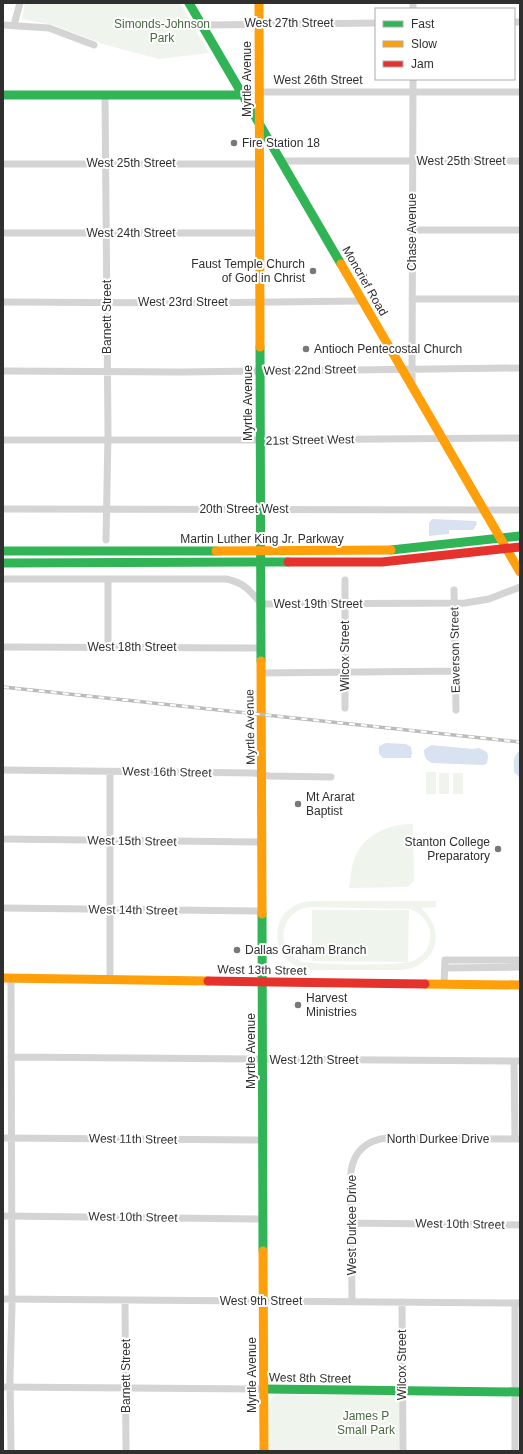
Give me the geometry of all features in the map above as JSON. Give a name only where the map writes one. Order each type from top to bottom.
[{"type":"main road","name":"Moncrief Road","points":[[189,3],[362,300],[407,369],[412,384],[520,572]]},
{"type":"main road","name":"Myrtle Avenue","points":[[260,3],[260,563],[263,911],[264,1451]]},
{"type":"main road","points":[[3,95],[243,95]]},
{"type":"main road","name":"Martin Luther King Jr. Parkway","points":[[3,551],[402,550],[520,536]]},
{"type":"main road","name":"Martin Luther King Jr. Parkway","points":[[3,563],[260,563],[411,560],[520,547]]},
{"type":"main road","name":"West 13th Street","points":[[7,978],[520,985]]},
{"type":"main road","name":"West 8th Street","points":[[264,1389],[518,1392]]},
{"type":"street","points":[[14,25],[20,3]]},
{"type":"street","name":"West 27th Street","points":[[202,25],[259,23],[375,23]]},
{"type":"street","points":[[3,25],[49,28],[94,45]]},
{"type":"street","name":"Chase Avenue","points":[[407,369],[412,299],[413,80]]},
{"type":"street","name":"West 26th Street","points":[[259,92],[520,92]]},
{"type":"street","name":"Barnett Street","points":[[105,95],[108,440],[106,540]]},
{"type":"street","name":"West 25th Street","points":[[281,161],[520,161]]},
{"type":"street","name":"West 25th Street","points":[[3,164],[259,164]]},
{"type":"street","points":[[412,230],[520,230]]},
{"type":"street","name":"West 24th Street","points":[[3,233],[260,233]]},
{"type":"street","points":[[412,299],[520,299]]},
{"type":"street","name":"West 23rd Street","points":[[3,302],[260,302],[362,300]]},
{"type":"street","name":"West 22nd Street","points":[[3,371],[520,368]]},
{"type":"street","name":"21st Street West","points":[[3,440],[520,438]]},
{"type":"street","name":"20th Street West","points":[[3,509],[520,510]]},
{"type":"street","name":"West 19th Street","points":[[3,579],[226,578],[234,580],[247,587],[261,604],[454,604],[488,599],[520,587]]},
{"type":"street","points":[[108,579],[108,647]]},
{"type":"street","name":"Wilcox Street","points":[[345,580],[345,708]]},
{"type":"street","name":"Eaverson Street","points":[[454,590],[456,710]]},
{"type":"street","name":"West 18th Street","points":[[3,647],[261,648]]},
{"type":"street","points":[[261,673],[455,671]]},
{"type":"street","name":"West 16th Street","points":[[3,770],[254,773],[262,775],[331,777]]},
{"type":"street","points":[[110,772],[110,980]]},
{"type":"street","name":"West 15th Street","points":[[3,839],[262,842]]},
{"type":"street","name":"West 14th Street","points":[[3,908],[263,911]]},
{"type":"street","points":[[444,984],[445,960],[520,960]]},
{"type":"street","points":[[445,968],[520,967]]},
{"type":"street","points":[[7,978],[11,1057],[12,1299],[6,1387],[11,1451]]},
{"type":"street","name":"West 12th Street","points":[[11,1057],[517,1061]]},
{"type":"street","points":[[517,1061],[517,1139]]},
{"type":"street","name":"West 11th Street","points":[[3,1138],[263,1140]]},
{"type":"street","name":"North Durkee Drive","points":[[359,1151],[372,1141],[388,1138],[517,1139]]},
{"type":"street","name":"West Durkee Drive","points":[[352,1302],[351,1171],[352,1164],[359,1151]]},
{"type":"street","name":"West 10th Street","points":[[3,1216],[263,1219]]},
{"type":"street","name":"West 10th Street","points":[[352,1223],[520,1224]]},
{"type":"street","name":"West 9th Street","points":[[3,1299],[517,1303]]},
{"type":"street","name":"Barnett Street","points":[[125,1301],[126,1451]]},
{"type":"street","name":"Wilcox Street","points":[[402,1302],[403,1451]]},
{"type":"street","points":[[515,1451],[518,1392],[517,1303]]},
{"type":"street","name":"West 8th Street","points":[[6,1387],[264,1389]]},
{"type":"green space","name":"Simonds-Johnson Park","points":[[25,3],[180,3],[209,53],[159,59],[106,45],[53,25],[22,19]]},
{"type":"green space","points":[[426,772],[436,772],[436,794],[426,794]]},
{"type":"green space","points":[[439,773],[449,773],[449,794],[439,794]]},
{"type":"green space","points":[[453,773],[463,773],[463,794],[453,794]]},
{"type":"green space","points":[[413,824],[414,881],[408,887],[349,888],[354,859],[366,841],[380,831],[396,825]]},
{"type":"green space","points":[[311,901],[436,901],[436,907],[421,908],[429,917],[434,927],[436,936],[434,946],[430,955],[423,962],[413,967],[401,970],[309,970],[301,968],[294,965],[284,956],[278,943],[278,928],[280,921],[289,909],[297,904]],"holes":[[[311,907],[410,909],[425,920],[429,927],[430,940],[427,949],[421,956],[406,963],[324,964],[302,962],[293,956],[287,949],[284,940],[284,931],[287,922],[292,915],[301,909]]]},
{"type":"green space","points":[[312,910],[409,910],[408,962],[312,961]]},
{"type":"green space","name":"James P Small Park","points":[[273,1396],[399,1396],[399,1451],[269,1451],[269,1403]]},
{"type":"water","points":[[432,519],[476,521],[477,524],[473,530],[449,530],[449,534],[429,536],[429,523]]},
{"type":"water","points":[[386,743],[406,744],[411,747],[411,758],[383,758],[379,754],[379,746]]},
{"type":"water","points":[[431,745],[473,749],[479,748],[487,752],[487,763],[484,765],[432,763],[428,761],[424,752],[424,750]]},
{"type":"water","points":[[520,751],[520,778],[514,772],[514,763],[517,753]]},
{"type":"railway","points":[[3,687],[520,742]]},
{"type":"traffic: fast","points":[[189,3],[341,264]]},
{"type":"traffic: fast","points":[[3,95],[243,95]]},
{"type":"traffic: fast","points":[[260,347],[261,661]]},
{"type":"traffic: fast","points":[[391,550],[520,536]]},
{"type":"traffic: fast","points":[[3,551],[216,551]]},
{"type":"traffic: fast","points":[[3,563],[288,562]]},
{"type":"traffic: fast","points":[[262,914],[263,1251]]},
{"type":"traffic: fast","points":[[264,1389],[520,1392]]},
{"type":"traffic: slow","points":[[259,3],[260,347]]},
{"type":"traffic: slow","points":[[341,264],[520,572]]},
{"type":"traffic: slow","points":[[216,551],[391,550]]},
{"type":"traffic: slow","points":[[261,661],[262,914]]},
{"type":"traffic: slow","points":[[3,978],[208,981]]},
{"type":"traffic: slow","points":[[425,984],[520,985]]},
{"type":"traffic: slow","points":[[263,1251],[264,1451]]},
{"type":"traffic: jam","points":[[288,562],[382,562],[520,547]]},
{"type":"traffic: jam","points":[[208,981],[425,984]]},
{"type":"place","name":"Fire Station 18","points":[[234,143]]},
{"type":"place","name":"Faust Temple Church of God in Christ","points":[[313,271]]},
{"type":"place","name":"Antioch Pentecostal Church","points":[[306,349]]},
{"type":"place","name":"Mt Ararat Baptist","points":[[298,804]]},
{"type":"place","name":"Stanton College Preparatory","points":[[498,849]]},
{"type":"place","name":"Dallas Graham Branch","points":[[237,950]]},
{"type":"place","name":"Harvest Ministries","points":[[298,1005]]}]
